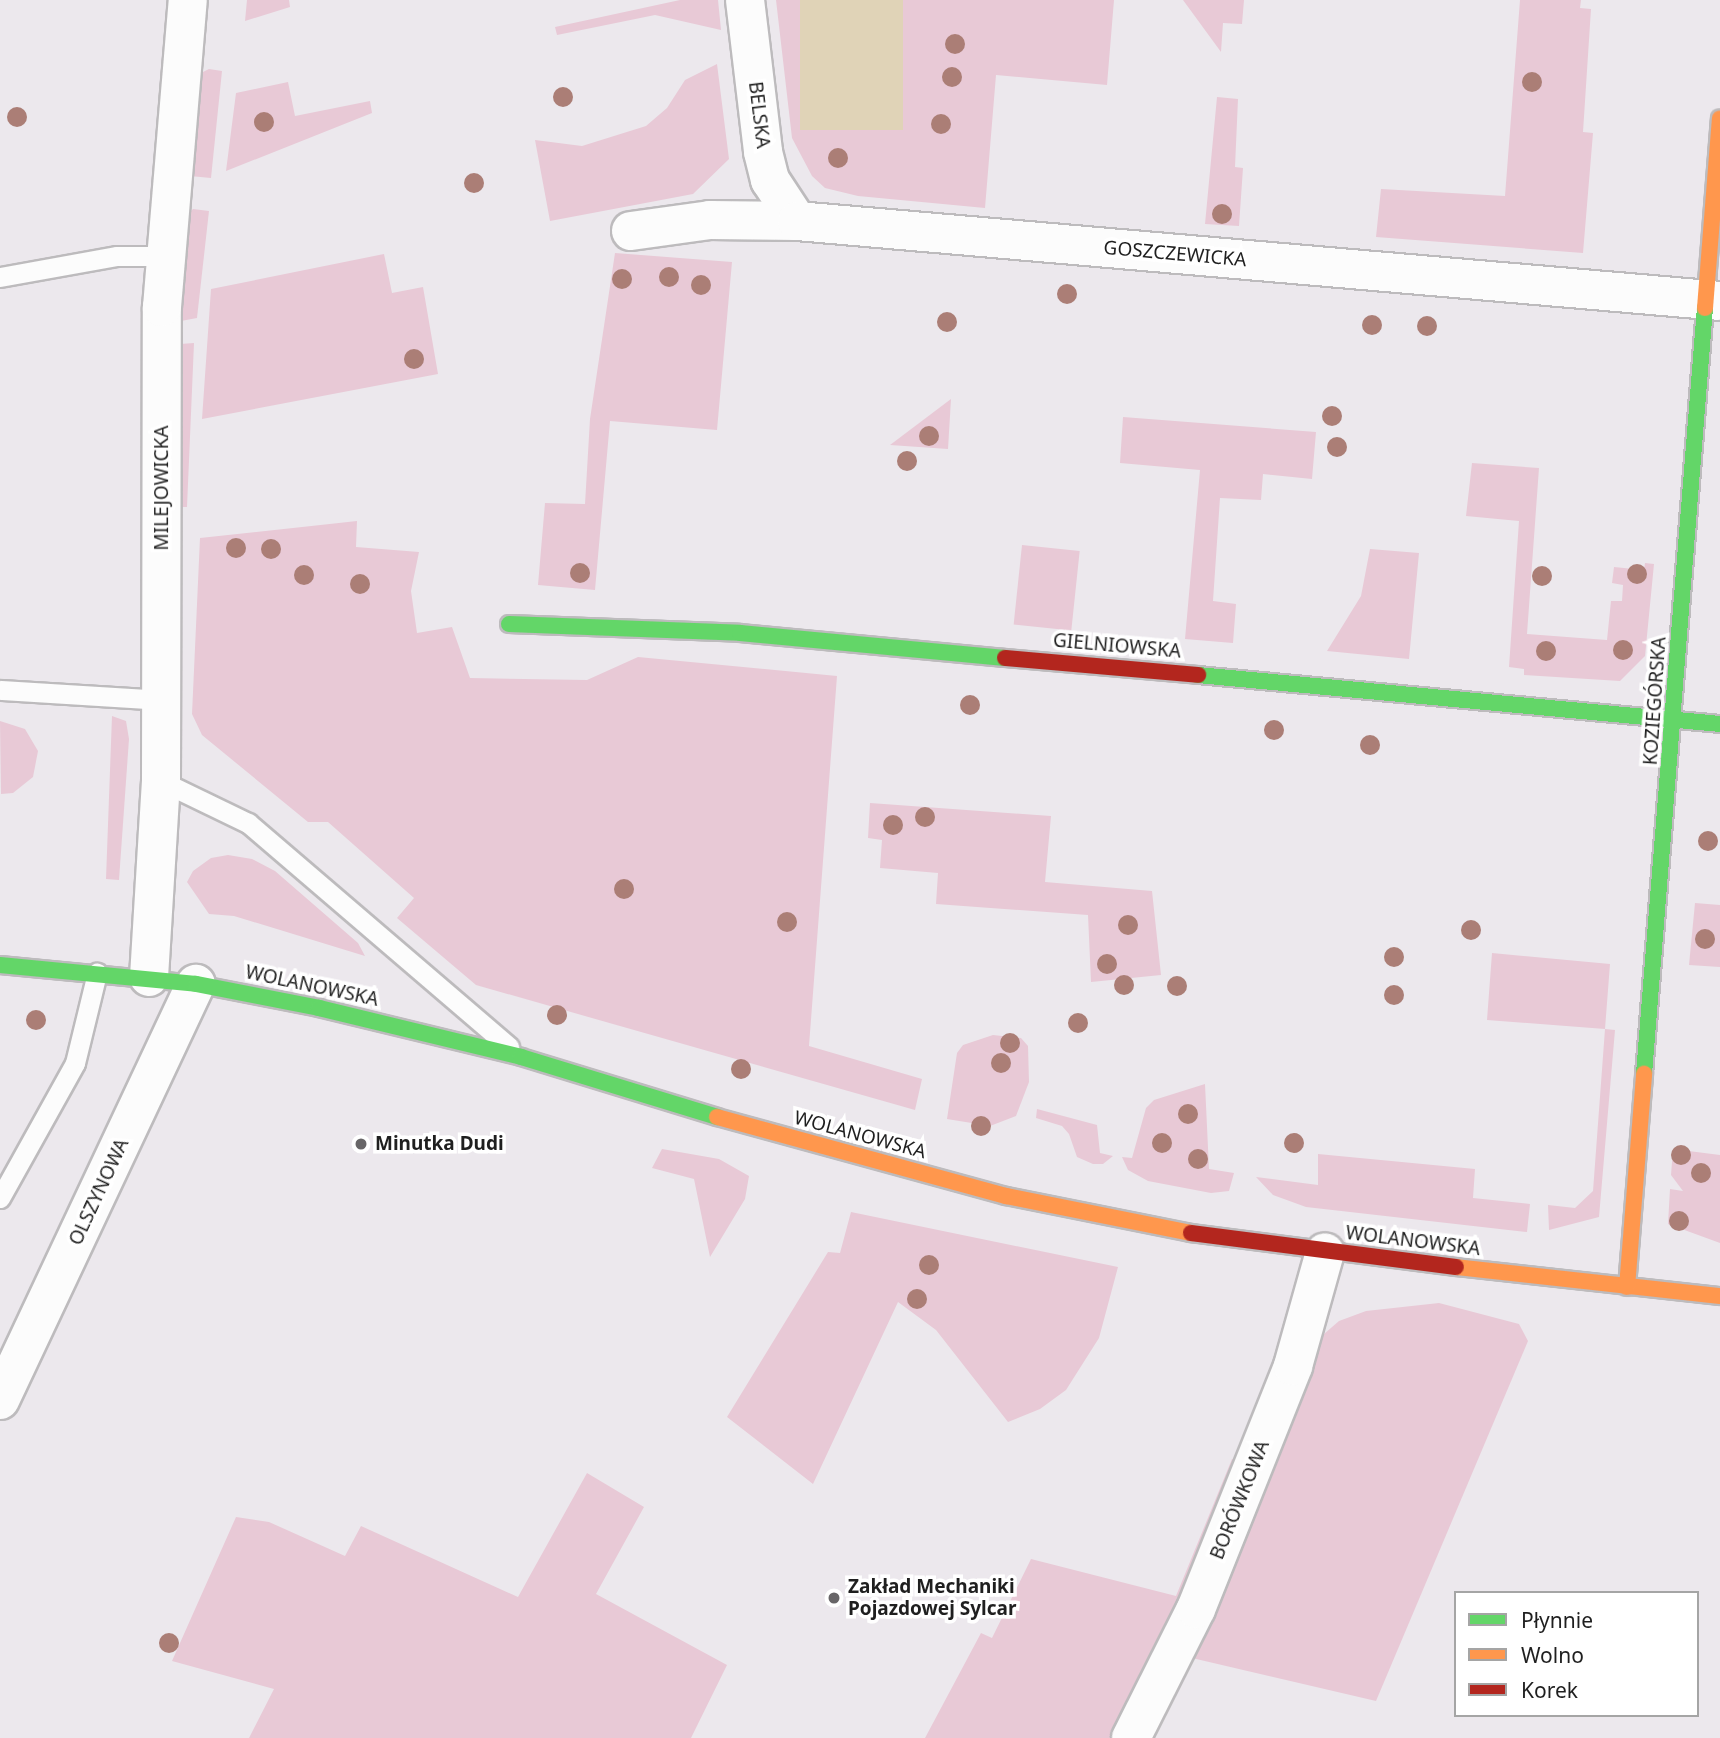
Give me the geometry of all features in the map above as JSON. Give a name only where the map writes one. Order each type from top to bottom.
[{"type":"street","name":"MILEJOWICKA","points":[[149,977],[161,781],[164,256],[188,0]]},
{"type":"street","name":"BELSKA","points":[[746,0],[765,161],[780,200],[797,221]]},
{"type":"street","name":"KOZIEGÓRSKA","points":[[1627,1287],[1712,301],[1720,119]]},
{"type":"street","name":"GOSZCZEWICKA","points":[[631,231],[710,220],[797,221],[1712,301]]},
{"type":"street","name":"GIELNIOWSKA","points":[[509,624],[740,633],[1720,723]]},
{"type":"street","name":"WOLANOWSKA","points":[[0,965],[149,977],[319,1008],[521,1057],[821,1148],[1006,1196],[1172,1230],[1325,1252],[1720,1296]]},
{"type":"street","name":"OLSZYNOWA","points":[[0,1400],[196,984]]},
{"type":"street","name":"BORÓWKOWA","points":[[1131,1738],[1196,1609],[1268,1430],[1306,1328],[1325,1252]]},
{"type":"lane","points":[[0,277],[117,256],[164,256]]},
{"type":"lane","points":[[0,690],[162,700]]},
{"type":"lane","points":[[161,781],[248,823],[521,1057]]},
{"type":"lane","points":[[0,1198],[75,1063],[97,972]]},
{"type":"shaded area","points":[[247,0],[289,0],[290,7],[245,21]]},
{"type":"shaded area","points":[[680,0],[718,0],[721,30],[655,15],[557,35],[555,27]]},
{"type":"shaded area","points":[[776,0],[1114,0],[1107,85],[996,75],[985,208],[858,196],[825,188],[812,176],[792,138]]},
{"type":"shaded area","points":[[800,0],[903,0],[903,130],[800,130]]},
{"type":"shaded area","points":[[1183,0],[1244,0],[1242,24],[1223,23],[1221,52]]},
{"type":"shaded area","points":[[1520,0],[1581,0],[1580,8],[1591,9],[1583,132],[1593,133],[1583,253],[1376,237],[1381,189],[1505,196]]},
{"type":"shaded area","points":[[717,64],[729,159],[693,194],[550,221],[535,140],[582,146],[646,126],[667,108],[685,80]]},
{"type":"shaded area","points":[[209,69],[222,71],[211,178],[190,176],[199,74]]},
{"type":"shaded area","points":[[288,82],[295,116],[370,101],[372,113],[226,171],[236,93]]},
{"type":"shaded area","points":[[1217,97],[1238,99],[1235,167],[1243,168],[1239,226],[1205,224]]},
{"type":"shaded area","points":[[193,209],[209,211],[197,318],[181,321],[187,215]]},
{"type":"shaded area","points":[[615,253],[732,262],[717,430],[610,421],[595,590],[538,585],[545,503],[585,504],[590,419]]},
{"type":"shaded area","points":[[384,254],[392,293],[423,287],[438,374],[202,419],[211,289]]},
{"type":"shaded area","points":[[194,343],[187,507],[179,507],[180,344]]},
{"type":"shaded area","points":[[951,399],[948,449],[890,445]]},
{"type":"shaded area","points":[[1123,417],[1316,432],[1312,479],[1263,474],[1261,500],[1220,498],[1213,601],[1236,604],[1233,643],[1185,639],[1200,470],[1120,463]]},
{"type":"shaded area","points":[[1472,463],[1539,468],[1527,634],[1607,640],[1611,601],[1622,601],[1623,585],[1612,583],[1614,567],[1644,570],[1645,563],[1654,564],[1645,656],[1620,681],[1524,675],[1524,669],[1509,667],[1519,521],[1466,516]]},
{"type":"shaded area","points":[[357,521],[356,547],[419,552],[411,591],[417,633],[452,627],[470,678],[587,680],[638,657],[837,676],[809,1046],[922,1079],[915,1110],[476,985],[397,918],[414,898],[328,822],[308,822],[202,735],[192,714],[200,538]]},
{"type":"shaded area","points":[[1022,545],[1080,551],[1071,631],[1014,625]]},
{"type":"shaded area","points":[[1370,549],[1419,553],[1409,659],[1327,651],[1361,596]]},
{"type":"shaded area","points":[[112,716],[126,721],[129,739],[119,880],[106,879]]},
{"type":"shaded area","points":[[0,721],[25,729],[38,751],[33,777],[13,793],[1,794]]},
{"type":"shaded area","points":[[870,803],[1051,816],[1045,882],[1152,891],[1161,975],[1091,982],[1088,915],[936,904],[938,873],[880,868],[882,840],[868,838]]},
{"type":"shaded area","points":[[228,855],[252,859],[275,871],[358,943],[365,956],[234,916],[209,914],[187,882],[193,871],[211,858]]},
{"type":"shaded area","points":[[1695,903],[1720,905],[1720,967],[1689,965]]},
{"type":"shaded area","points":[[1492,953],[1610,964],[1605,1029],[1487,1020]]},
{"type":"shaded area","points":[[1605,1029],[1615,1030],[1599,1217],[1549,1230],[1548,1205],[1575,1208],[1593,1191]]},
{"type":"shaded area","points":[[993,1035],[1021,1038],[1028,1046],[1029,1082],[1016,1116],[990,1126],[947,1119],[957,1053],[963,1045]]},
{"type":"shaded area","points":[[1205,1084],[1209,1169],[1234,1173],[1229,1191],[1211,1193],[1148,1181],[1128,1170],[1122,1157],[1132,1158],[1146,1108],[1154,1100]]},
{"type":"shaded area","points":[[1037,1109],[1097,1125],[1100,1153],[1113,1156],[1103,1164],[1093,1164],[1077,1157],[1069,1134],[1062,1126],[1036,1118]]},
{"type":"shaded area","points":[[662,1149],[719,1159],[749,1176],[745,1199],[710,1257],[694,1179],[652,1168]]},
{"type":"shaded area","points":[[1673,1149],[1720,1155],[1720,1243],[1668,1224],[1670,1189],[1683,1191],[1671,1175]]},
{"type":"shaded area","points":[[1318,1154],[1475,1169],[1473,1198],[1530,1204],[1527,1232],[1306,1207],[1273,1195],[1256,1177],[1318,1185]]},
{"type":"shaded area","points":[[851,1212],[1118,1267],[1099,1338],[1066,1390],[1040,1409],[1008,1422],[936,1330],[898,1302],[813,1484],[727,1417],[828,1252],[840,1253]]},
{"type":"shaded area","points":[[1439,1303],[1519,1324],[1528,1341],[1376,1701],[1192,1658],[1324,1334],[1339,1321],[1366,1311]]},
{"type":"shaded area","points":[[1232,1459],[1240,1462],[1119,1738],[925,1738],[981,1633],[992,1638],[1031,1559],[1176,1596]]},
{"type":"shaded area","points":[[587,1473],[644,1507],[596,1594],[727,1665],[691,1738],[249,1738],[274,1689],[172,1661],[236,1517],[269,1522],[345,1556],[361,1526],[518,1597]]},
{"type":"traffic: fast","points":[[1644,1074],[1705,308]]},
{"type":"traffic: fast","points":[[509,624],[740,633],[1005,658]]},
{"type":"traffic: fast","points":[[1198,675],[1720,724]]},
{"type":"traffic: fast","points":[[0,965],[196,984],[319,1008],[521,1057],[717,1117]]},
{"type":"traffic: slow","points":[[1705,308],[1720,119]]},
{"type":"traffic: slow","points":[[1627,1287],[1644,1074]]},
{"type":"traffic: slow","points":[[717,1117],[1006,1196],[1191,1233]]},
{"type":"traffic: slow","points":[[1456,1267],[1720,1296]]},
{"type":"traffic: jam","points":[[1005,658],[1198,675]]},
{"type":"traffic: jam","points":[[1191,1233],[1456,1267]]},
{"type":"place","name":"Minutka Dudi","points":[[361,1144]]},
{"type":"place","name":"Zakład Mechaniki Pojazdowej Sylcar","points":[[834,1598]]}]
